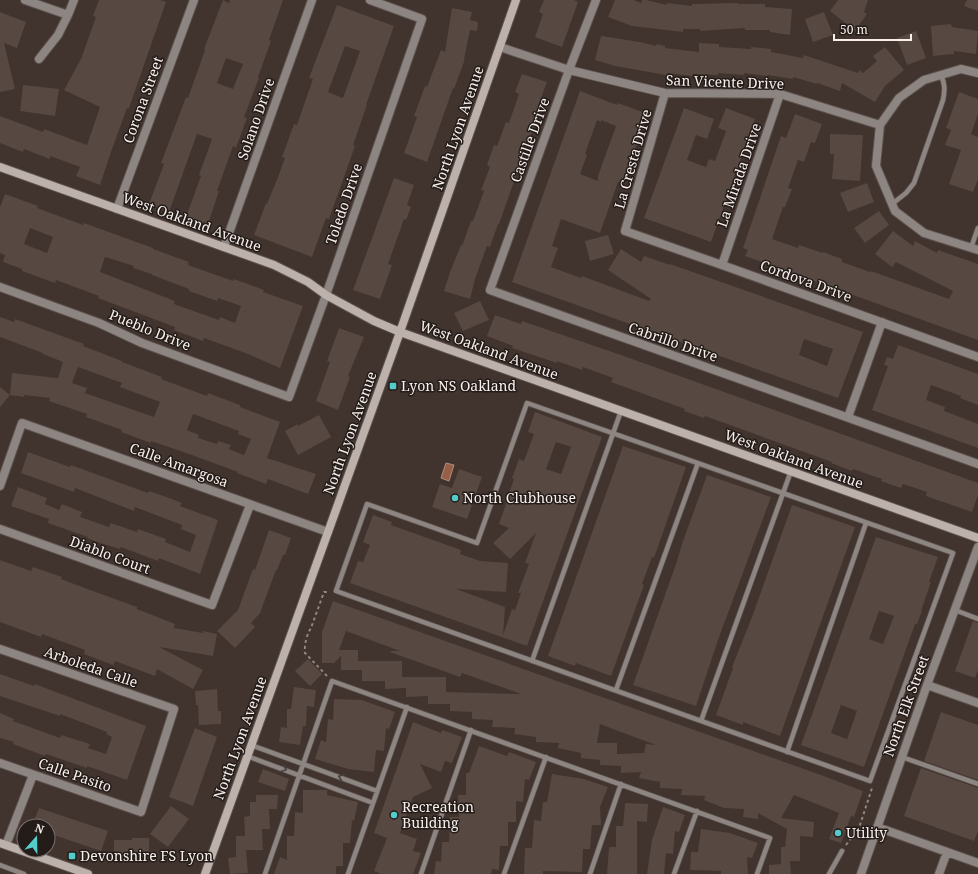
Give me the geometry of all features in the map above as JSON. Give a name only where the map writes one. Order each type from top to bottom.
[{"type":"street","points":[[25,0],[68,16]]},
{"type":"street","points":[[39,59],[58,35],[74,0]]},
{"type":"street","name":"Corona Street","points":[[117,209],[194,0]]},
{"type":"street","name":"Solano Drive","points":[[224,247],[312,0]]},
{"type":"street","name":"Toledo Drive","points":[[289,397],[422,19],[370,0]]},
{"type":"street","name":"North Lyon Avenue","points":[[205,874],[400,332],[516,0]]},
{"type":"street","name":"Castille Drive","points":[[490,290],[569,70],[596,0]]},
{"type":"street","name":"San Vicente Drive","points":[[500,47],[569,70],[665,94],[780,94],[880,125]]},
{"type":"street","points":[[974,249],[924,233],[895,211],[876,166],[880,125],[899,98],[924,80],[961,69],[978,73]]},
{"type":"street","name":"La Cresta Drive","points":[[625,231],[665,94]]},
{"type":"street","name":"La Mirada Drive","points":[[722,265],[780,94]]},
{"type":"street","name":"West Oakland Avenue","points":[[0,167],[274,265],[308,282],[326,295],[374,321],[400,332],[978,538]]},
{"type":"street","name":"Cordova Drive","points":[[625,231],[978,357]]},
{"type":"street","name":"Pueblo Drive","points":[[0,287],[99,323],[142,343],[289,397]]},
{"type":"street","name":"Cabrillo Drive","points":[[490,290],[978,464]]},
{"type":"street","points":[[848,417],[882,322]]},
{"type":"street","name":"Calle Amargosa","points":[[0,486],[22,423],[328,532]]},
{"type":"street","name":"Diablo Court","points":[[0,529],[212,605],[250,504]]},
{"type":"street","name":"North Elk Street","points":[[861,874],[927,685],[978,547]]},
{"type":"street","name":"Arboleda Calle","points":[[0,649],[174,709],[141,812]]},
{"type":"street","points":[[927,685],[978,703]]},
{"type":"street","name":"Calle Pasito","points":[[0,763],[141,812]]},
{"type":"street","points":[[33,775],[3,844],[88,874]]},
{"type":"street","points":[[877,827],[978,863]]},
{"type":"street","points":[[939,874],[947,852]]},
{"type":"lane","points":[[892,204],[906,193],[914,183],[943,100],[945,90],[941,75]]},
{"type":"lane","points":[[974,249],[978,228]]},
{"type":"lane","points":[[527,403],[613,433],[952,553],[870,781],[336,591],[368,504],[477,543],[527,403]]},
{"type":"lane","points":[[532,661],[622,411]]},
{"type":"lane","points":[[616,690],[698,463]]},
{"type":"lane","points":[[701,721],[791,471]]},
{"type":"lane","points":[[787,752],[866,522]]},
{"type":"lane","points":[[955,610],[978,619]]},
{"type":"lane","points":[[265,874],[332,681],[770,838],[758,874]]},
{"type":"lane","points":[[348,874],[407,707]]},
{"type":"lane","points":[[421,874],[471,730]]},
{"type":"lane","points":[[252,745],[377,791]]},
{"type":"lane","points":[[247,756],[373,803]]},
{"type":"lane","points":[[504,874],[546,757]]},
{"type":"lane","points":[[902,757],[978,784]]},
{"type":"lane","points":[[590,874],[621,784]]},
{"type":"lane","points":[[674,874],[697,811]]},
{"type":"lane","points":[[829,874],[842,851]]},
{"type":"lane","points":[[0,865],[13,872],[24,874]]},
{"type":"path","points":[[332,681],[305,653],[305,650],[308,632],[311,628],[324,592],[336,591]]},
{"type":"path","points":[[842,851],[859,828],[872,788],[870,781]]},
{"type":"shaded area","points":[[446,463],[454,465],[449,481],[441,478]]},
{"type":"building","points":[[99,0],[160,0],[166,2],[100,185],[76,176],[80,167],[50,156],[50,159],[24,149],[23,152],[0,143],[0,116],[43,132],[44,129],[87,145],[100,107],[64,90],[81,59],[96,17],[93,16]]},
{"type":"building","points":[[223,0],[229,3],[230,0],[283,0],[269,40],[271,41],[258,77],[259,78],[244,117],[247,118],[236,148],[233,146],[217,191],[219,191],[208,224],[186,217],[201,176],[199,175],[212,139],[197,134],[169,212],[149,204],[164,164],[161,163],[186,97],[188,98],[205,50],[204,49]],"holes":[[[226,58],[243,64],[233,89],[217,83]]]},
{"type":"building","points":[[544,0],[574,0],[578,2],[562,47],[535,37],[543,14],[539,12]]},
{"type":"building","points":[[615,0],[634,0],[641,3],[642,0],[646,0],[667,5],[667,3],[692,6],[692,4],[765,4],[765,7],[792,9],[790,35],[770,32],[770,30],[745,30],[745,28],[700,31],[700,29],[683,29],[683,32],[632,26],[608,17]]},
{"type":"building","points":[[838,0],[868,0],[864,12],[867,14],[855,31],[830,11]]},
{"type":"building","points":[[967,0],[978,0],[978,11],[964,6]]},
{"type":"building","points":[[337,5],[394,26],[366,105],[353,145],[355,146],[349,163],[329,219],[326,218],[312,257],[254,235],[285,158],[282,157],[294,124],[297,125],[313,79],[309,78]],"holes":[[[345,46],[360,51],[343,98],[328,92]]]},
{"type":"building","points":[[452,8],[472,12],[470,20],[478,22],[477,31],[470,30],[465,59],[454,89],[453,88],[427,162],[404,153],[417,117],[414,116],[425,86],[427,87],[441,50],[445,52]]},
{"type":"building","points":[[0,12],[26,22],[17,48],[4,43],[15,89],[0,92]]},
{"type":"building","points":[[824,12],[833,35],[813,42],[805,19]]},
{"type":"building","points":[[951,24],[952,27],[978,31],[976,54],[954,51],[954,54],[933,56],[931,26]]},
{"type":"building","points":[[916,31],[926,58],[907,65],[897,38]]},
{"type":"building","points":[[601,36],[656,46],[657,44],[665,46],[665,48],[699,52],[699,43],[719,44],[719,47],[751,49],[751,47],[771,49],[771,52],[803,58],[804,55],[858,73],[859,70],[863,73],[877,61],[873,56],[885,47],[904,70],[885,86],[875,102],[842,83],[840,91],[793,77],[793,79],[744,73],[744,75],[718,73],[718,75],[693,74],[693,76],[667,73],[666,75],[615,66],[595,60]]},
{"type":"building","points":[[522,74],[547,82],[538,106],[541,107],[499,224],[490,247],[487,246],[475,279],[470,299],[444,291],[450,272],[471,221],[473,221],[484,191],[481,190],[490,167],[487,165],[494,145],[497,146],[506,122],[509,123],[519,94],[515,92]]},
{"type":"building","points":[[23,85],[59,89],[55,116],[20,111]]},
{"type":"building","points":[[580,91],[617,105],[618,103],[648,114],[622,184],[618,182],[600,233],[561,219],[552,246],[558,248],[551,267],[581,278],[582,276],[649,301],[651,299],[608,270],[621,249],[641,262],[644,256],[670,264],[863,332],[838,398],[512,282]],"holes":[[[597,120],[601,122],[601,120],[616,126],[598,176],[598,181],[580,174],[587,155],[585,154]],[[804,339],[833,349],[827,366],[799,355]]]},
{"type":"building","points":[[959,92],[978,99],[978,114],[971,134],[978,137],[978,179],[973,192],[949,184],[961,150],[945,145],[951,130],[946,128]]},
{"type":"building","points":[[684,108],[714,119],[707,139],[696,135],[687,160],[706,167],[709,159],[715,161],[726,131],[718,128],[726,108],[755,119],[711,242],[644,218]]},
{"type":"building","points":[[795,114],[822,124],[815,143],[811,142],[804,162],[798,160],[788,188],[792,189],[785,207],[783,207],[772,239],[798,248],[799,245],[823,252],[842,259],[842,262],[949,299],[953,291],[896,262],[892,267],[875,254],[893,231],[913,246],[915,241],[937,253],[938,250],[978,264],[978,340],[745,256],[748,250],[743,248],[781,136],[786,138]]},
{"type":"building","points":[[830,134],[863,135],[860,181],[832,179],[834,154],[830,154]]},
{"type":"building","points":[[394,178],[414,185],[407,205],[411,207],[406,220],[404,219],[388,264],[392,265],[380,299],[353,290]]},
{"type":"building","points":[[867,183],[874,202],[848,212],[840,193]]},
{"type":"building","points":[[5,194],[83,225],[84,223],[153,248],[189,262],[188,265],[233,281],[234,279],[264,290],[263,292],[303,306],[280,368],[248,354],[204,338],[203,341],[174,330],[175,327],[98,298],[99,296],[56,280],[55,283],[22,271],[22,269],[3,262],[5,255],[0,253],[0,207]],"holes":[[[30,228],[53,237],[47,253],[24,244]],[[105,257],[134,266],[133,268],[189,289],[189,291],[217,301],[218,298],[241,306],[235,323],[220,317],[219,320],[174,304],[175,301],[100,272]]]},
{"type":"building","points":[[879,211],[889,225],[865,243],[854,228]]},
{"type":"building","points":[[608,235],[614,254],[590,261],[585,241]]},
{"type":"building","points":[[480,301],[489,320],[463,331],[454,313]]},
{"type":"building","points":[[495,315],[521,324],[522,321],[621,355],[978,483],[978,495],[972,512],[926,496],[927,492],[903,484],[901,488],[881,481],[882,479],[853,469],[852,471],[831,463],[832,462],[705,416],[704,418],[684,411],[685,409],[611,382],[613,378],[583,367],[582,370],[512,348],[513,346],[487,336]]},
{"type":"building","points":[[0,317],[14,322],[15,319],[84,344],[83,346],[162,377],[161,379],[207,396],[208,393],[280,422],[267,458],[316,474],[308,494],[268,479],[266,484],[192,455],[151,441],[151,443],[121,432],[122,430],[86,417],[87,414],[49,401],[50,398],[10,395],[12,373],[58,378],[63,362],[0,337]],"holes":[[[78,367],[122,383],[120,387],[160,402],[154,417],[85,393],[87,388],[72,383]],[[193,414],[239,431],[238,434],[251,439],[244,455],[229,449],[231,445],[218,441],[217,444],[198,438],[199,435],[187,430]]]},
{"type":"building","points":[[339,328],[364,337],[348,376],[350,377],[338,410],[316,401],[330,362],[327,361]]},
{"type":"building","points":[[898,345],[978,374],[978,405],[960,398],[961,396],[931,385],[926,400],[945,407],[944,411],[978,424],[978,448],[872,410],[888,366],[884,365],[887,357],[893,359]]},
{"type":"building","points":[[0,387],[10,395],[0,407]]},
{"type":"building","points":[[535,412],[602,437],[527,646],[350,583],[358,561],[363,562],[370,545],[363,542],[373,515],[392,522],[391,525],[461,550],[460,554],[480,561],[508,563],[506,592],[456,589],[505,607],[503,635],[512,609],[515,610],[521,593],[518,593],[529,564],[525,563],[536,533],[510,559],[493,543],[509,528],[499,524],[519,459],[524,461],[534,434],[528,432]],"holes":[[[556,442],[571,447],[561,474],[546,469]]]},
{"type":"building","points":[[319,415],[331,437],[298,455],[285,431]]},
{"type":"building","points":[[623,446],[686,467],[654,558],[652,557],[642,584],[644,585],[611,676],[576,663],[575,666],[548,656]]},
{"type":"building","points":[[28,452],[70,467],[71,465],[148,493],[149,491],[169,498],[182,503],[180,506],[218,520],[200,574],[159,558],[158,561],[121,547],[120,549],[100,543],[87,538],[88,537],[48,523],[49,519],[11,506],[18,487],[47,498],[45,504],[59,510],[62,504],[82,512],[80,517],[109,527],[111,523],[137,532],[138,529],[166,539],[165,542],[190,552],[196,535],[181,529],[182,525],[135,507],[134,511],[75,488],[74,492],[21,473]]},
{"type":"building","name":"North Clubhouse","points":[[459,469],[482,477],[467,519],[432,507],[440,484],[452,488]]},
{"type":"building","points":[[707,475],[771,497],[718,640],[696,706],[633,685]]},
{"type":"building","points":[[792,505],[855,527],[780,736],[743,722],[743,725],[716,715],[733,668],[732,667],[752,617]]},
{"type":"building","points":[[269,530],[291,538],[285,555],[283,555],[276,570],[260,613],[251,623],[255,627],[235,648],[217,631],[238,610],[253,569],[255,570]]},
{"type":"building","points":[[876,537],[938,557],[929,582],[931,582],[922,611],[917,624],[915,624],[864,767],[801,745]],"holes":[[[879,611],[894,616],[883,644],[869,639]],[[841,705],[857,711],[847,739],[831,733]]]},
{"type":"building","points":[[0,560],[31,571],[33,567],[62,577],[61,579],[137,607],[137,609],[175,624],[174,628],[217,634],[213,656],[159,647],[203,670],[193,689],[157,669],[155,676],[115,661],[113,665],[84,654],[85,650],[42,634],[41,637],[0,622]]},
{"type":"building","points":[[333,601],[863,791],[854,817],[851,816],[841,843],[829,839],[839,813],[794,795],[781,818],[814,822],[813,837],[800,836],[800,861],[790,861],[791,874],[769,874],[769,865],[781,864],[781,847],[785,847],[787,829],[758,813],[758,819],[743,817],[744,809],[724,808],[704,800],[705,796],[681,795],[682,789],[660,788],[660,782],[639,778],[641,772],[621,773],[621,766],[600,765],[600,760],[581,758],[581,753],[558,748],[559,743],[536,742],[536,737],[514,734],[515,728],[492,727],[493,720],[472,719],[472,712],[450,711],[450,704],[428,704],[428,696],[406,697],[406,688],[385,689],[385,681],[362,681],[362,670],[341,670],[341,656],[334,663],[322,663],[322,632]],"holes":[[[346,631],[400,651],[390,652],[460,677],[462,673],[521,694],[446,692],[446,677],[402,677],[402,661],[358,661],[358,650],[339,650]],[[600,724],[613,729],[656,745],[646,744],[644,753],[617,754],[617,743],[597,743]]]},
{"type":"building","points":[[973,621],[978,623],[978,670],[975,678],[955,671]]},
{"type":"building","points":[[308,659],[322,674],[310,686],[295,671]]},
{"type":"building","points":[[0,674],[34,686],[35,684],[146,726],[127,780],[46,754],[45,756],[13,744],[14,742],[0,738],[0,713],[14,719],[13,721],[60,738],[61,735],[90,744],[88,748],[106,754],[112,737],[106,734],[107,732],[60,714],[60,716],[0,696]]},
{"type":"building","points":[[294,687],[316,690],[314,707],[307,706],[306,726],[303,726],[300,745],[279,742],[281,727],[287,728],[287,709],[291,709]]},
{"type":"building","points":[[217,689],[218,711],[221,711],[221,724],[199,725],[198,705],[196,705],[195,691]]},
{"type":"building","points":[[334,699],[362,700],[395,712],[389,729],[386,728],[384,751],[376,750],[374,772],[348,769],[315,759],[321,740],[326,742],[328,719],[333,720]]},
{"type":"building","points":[[941,712],[978,725],[978,780],[924,761]]},
{"type":"building","points":[[413,722],[441,733],[442,730],[462,737],[452,763],[445,761],[441,772],[420,764],[432,788],[413,797],[400,833],[417,839],[413,851],[421,853],[413,874],[381,874],[374,871],[387,838],[374,833]]},
{"type":"building","points":[[195,728],[217,737],[193,806],[169,797]]},
{"type":"building","points":[[479,746],[507,756],[509,752],[536,762],[529,780],[525,779],[523,802],[516,801],[516,822],[508,822],[508,846],[500,846],[499,870],[492,869],[491,874],[434,874],[436,861],[441,862],[442,842],[449,842],[450,817],[459,817],[458,795],[466,795],[466,773],[469,773]]},
{"type":"building","points":[[921,768],[978,788],[978,831],[974,841],[904,816]]},
{"type":"building","points":[[263,769],[289,779],[285,791],[258,782]]},
{"type":"building","points":[[552,774],[584,779],[608,787],[600,807],[601,825],[592,825],[590,849],[583,849],[582,872],[543,871],[543,874],[524,874],[525,848],[532,848],[534,820],[541,821],[543,802],[547,802]]},
{"type":"building","points":[[303,790],[327,790],[327,795],[358,802],[354,821],[352,820],[350,843],[343,843],[343,866],[336,866],[336,874],[274,874],[280,857],[287,860],[287,836],[294,836],[295,812],[303,813]]},
{"type":"building","points":[[256,795],[278,795],[277,809],[269,809],[270,829],[262,829],[263,850],[246,850],[248,873],[230,874],[228,858],[236,857],[236,836],[245,836],[244,817],[250,816],[250,802],[256,802]]},
{"type":"building","points":[[625,803],[648,804],[647,822],[637,821],[637,874],[607,874],[609,847],[616,847],[616,826],[623,826]]},
{"type":"building","points":[[171,806],[189,819],[168,847],[150,834]]},
{"type":"building","points":[[663,807],[685,815],[679,832],[675,831],[673,854],[666,853],[664,874],[647,874],[652,840]]},
{"type":"building","points":[[39,808],[108,831],[101,851],[56,836],[56,818],[35,818]]},
{"type":"building","points":[[701,829],[730,833],[758,843],[752,858],[747,857],[748,874],[721,874],[721,871],[690,870],[691,852],[698,852]]},
{"type":"building","points":[[132,838],[149,838],[149,857],[114,857],[114,840],[132,840]]},
{"type":"place","name":"Lyon NS Oakland","points":[[393,386]]},
{"type":"place","name":"North Clubhouse","points":[[455,498]]},
{"type":"place","name":"Recreation Building","points":[[394,815]]},
{"type":"place","name":"Utility","points":[[838,833]]},
{"type":"place","name":"Devonshire FS Lyon","points":[[72,856]]}]
